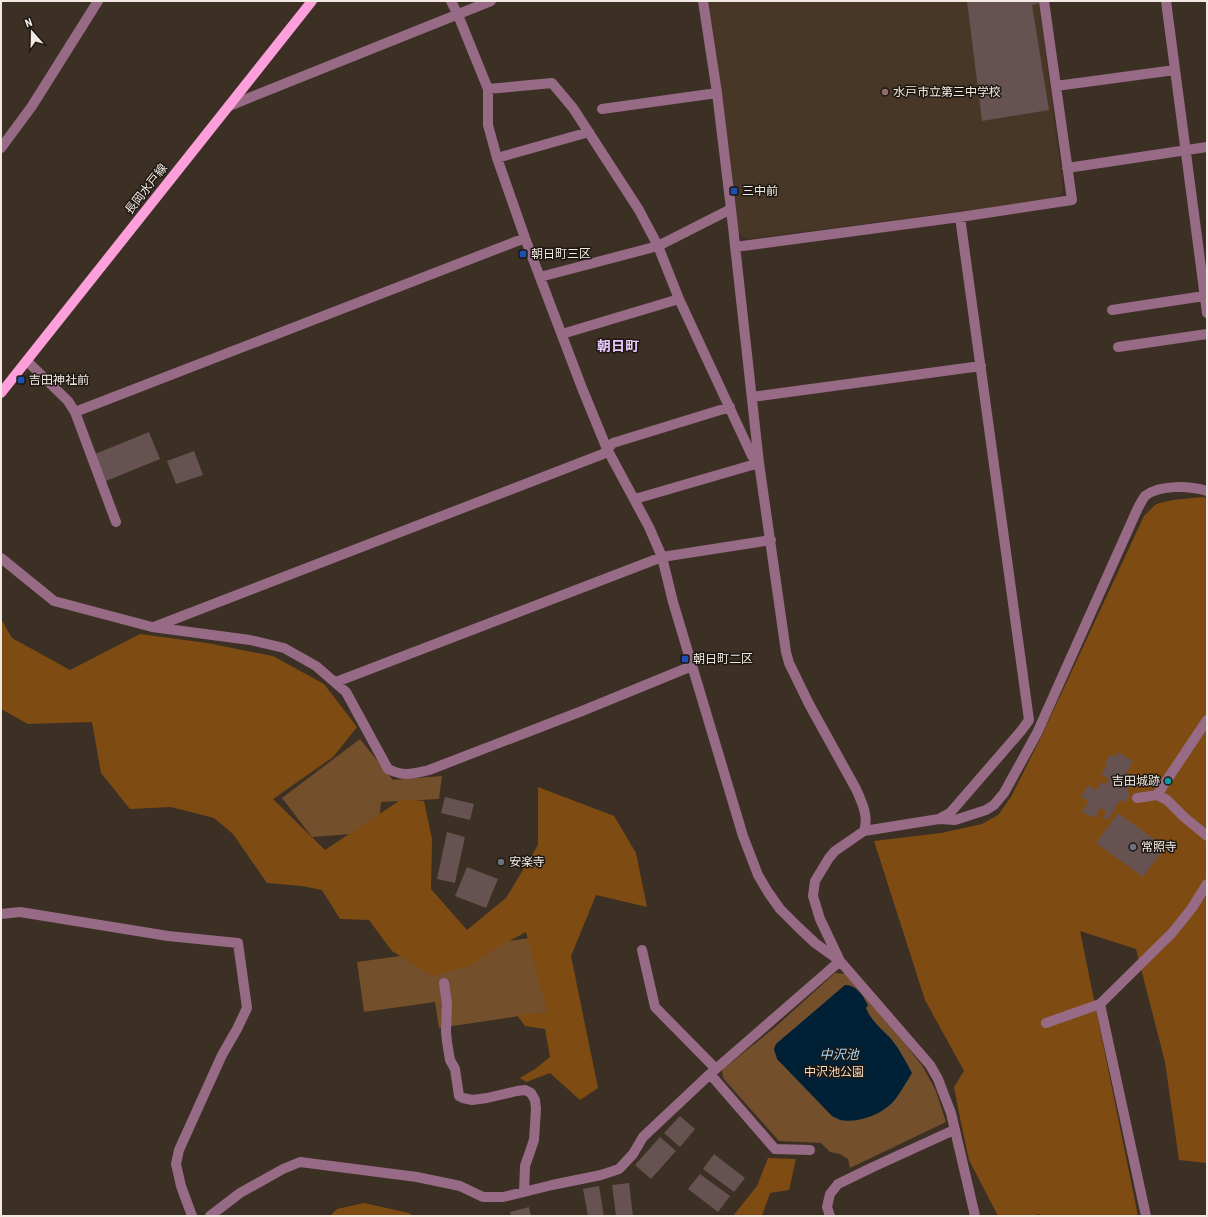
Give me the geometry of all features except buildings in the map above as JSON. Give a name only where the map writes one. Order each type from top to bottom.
[{"type":"main road","name":"長岡水戸線","points":[[1,393],[312,1]]},
{"type":"street","points":[[1,148],[32,106],[98,1]]},
{"type":"street","points":[[451,1],[488,89],[488,125],[497,158],[525,238],[582,388],[607,449],[649,526],[662,557],[673,602],[692,666],[744,836],[758,875],[780,909],[815,943],[840,961],[930,1065],[938,1079],[950,1113],[975,1216]]},
{"type":"street","points":[[229,106],[491,1]]},
{"type":"street","points":[[703,1],[717,93],[759,463],[786,652],[789,663],[809,704],[862,802],[866,816],[866,826],[864,831]]},
{"type":"street","points":[[735,247],[960,217],[1072,200],[1044,1]]},
{"type":"street","points":[[1166,1],[1204,274],[1204,296],[1207,313]]},
{"type":"street","points":[[1056,86],[1175,70]]},
{"type":"street","points":[[488,89],[552,83],[573,108],[639,210],[658,246],[680,299],[752,456],[759,463]]},
{"type":"street","points":[[602,109],[717,93]]},
{"type":"street","points":[[497,158],[589,132]]},
{"type":"street","points":[[1067,168],[1207,147]]},
{"type":"street","points":[[540,277],[658,246],[731,209]]},
{"type":"street","points":[[840,961],[820,919],[813,896],[815,881],[829,858],[835,851],[864,831],[940,818],[950,813],[1021,732],[1029,720],[960,217]]},
{"type":"street","points":[[75,412],[525,238]]},
{"type":"street","points":[[1112,310],[1204,296]]},
{"type":"street","points":[[562,334],[680,299]]},
{"type":"street","points":[[1118,347],[1207,334]]},
{"type":"street","points":[[27,361],[68,401],[75,412],[116,522]]},
{"type":"street","points":[[752,397],[981,366]]},
{"type":"street","points":[[152,627],[603,454],[613,443],[730,407]]},
{"type":"street","points":[[635,499],[759,463]]},
{"type":"street","points":[[940,818],[955,820],[986,810],[994,805],[1004,793],[1036,733],[1137,510],[1145,497],[1156,491],[1172,487],[1207,491]]},
{"type":"street","points":[[336,682],[662,557],[771,540]]},
{"type":"street","points":[[1,558],[54,601],[152,627],[250,640],[284,648],[316,666],[346,692],[388,769],[398,774],[410,774],[429,770],[582,711],[692,666]]},
{"type":"street","points":[[1156,795],[1207,720]]},
{"type":"street","points":[[1137,798],[1156,795],[1167,800],[1184,818],[1207,836]]},
{"type":"street","points":[[1046,1023],[1100,1004],[1172,933],[1192,908],[1207,884]]},
{"type":"street","points":[[1,914],[20,912],[168,936],[238,943],[247,1008],[222,1055],[179,1150],[176,1164],[181,1186],[192,1216]]},
{"type":"street","points":[[642,950],[655,1007],[713,1072],[776,1148],[810,1150]]},
{"type":"street","points":[[210,1216],[240,1193],[283,1169],[300,1162],[417,1177],[460,1186],[484,1197],[503,1197],[601,1175],[619,1169],[633,1154],[644,1137],[713,1072],[840,961]]},
{"type":"street","points":[[444,983],[447,1004],[447,1042],[450,1060],[455,1069],[459,1096],[472,1100],[525,1090],[531,1093],[535,1100],[536,1109],[534,1140],[526,1166],[524,1192]]},
{"type":"street","points":[[1100,1004],[1146,1216]]},
{"type":"street","points":[[830,1216],[827,1207],[830,1194],[838,1184],[954,1130]]},
{"type":"shaded area","name":"水戸市立第三中学校","points":[[706,1],[1039,1],[1062,192],[1055,199],[746,239],[739,235]]},
{"type":"shaded area","points":[[1203,497],[1207,498],[1207,1163],[1179,1160],[1165,1062],[1136,949],[1080,931],[1138,1216],[1040,1216],[1040,1214],[1029,1216],[998,1216],[969,1160],[954,1087],[964,1071],[925,1000],[874,841],[941,833],[982,824],[998,815],[1011,797],[1041,737],[1144,516],[1156,504],[1173,500]]},
{"type":"shaded area","points":[[1,619],[12,638],[70,670],[140,634],[207,643],[273,656],[324,684],[357,727],[333,757],[273,799],[325,850],[402,799],[424,801],[432,839],[431,889],[467,930],[506,898],[538,845],[538,787],[614,816],[636,853],[647,907],[596,895],[571,956],[598,1088],[580,1100],[550,1073],[526,1082],[520,1078],[535,1069],[550,1057],[545,1029],[525,1026],[517,1015],[547,1012],[526,932],[498,947],[470,966],[432,976],[392,951],[369,920],[340,919],[322,890],[302,886],[267,883],[233,834],[214,818],[171,807],[130,809],[101,773],[92,722],[28,724],[1,709]]},
{"type":"shaded area","points":[[768,1158],[796,1159],[789,1190],[770,1193],[762,1216],[733,1216],[757,1186]]},
{"type":"shaded area","points":[[364,1203],[409,1213],[413,1216],[330,1216],[337,1209]]},
{"type":"green space","points":[[360,739],[393,780],[442,776],[439,799],[381,802],[378,832],[312,837],[282,798]]},
{"type":"green space","points":[[537,937],[547,1012],[439,1028],[435,1002],[364,1012],[357,962]]},
{"type":"green space","name":"中沢池公園","points":[[835,973],[846,974],[923,1067],[936,1091],[946,1122],[850,1168],[848,1159],[840,1154],[830,1152],[821,1143],[779,1141],[723,1078],[722,1070],[773,1029]]},
{"type":"water","name":"中沢池","points":[[845,985],[853,987],[862,995],[868,1005],[866,1008],[868,1013],[895,1044],[912,1073],[902,1090],[886,1108],[867,1118],[847,1121],[840,1120],[832,1116],[777,1059],[774,1049],[776,1044]]},
{"type":"place","name":"水戸市立第三中学校","points":[[885,92]]},
{"type":"place","name":"三中前","points":[[734,191]]},
{"type":"place","name":"朝日町三区","points":[[523,254]]},
{"type":"place","name":"吉田神社前","points":[[21,380]]},
{"type":"place","name":"朝日町二区","points":[[685,659]]},
{"type":"place","name":"吉田城跡","points":[[1168,781]]},
{"type":"place","name":"常照寺","points":[[1133,847]]},
{"type":"place","name":"安楽寺","points":[[501,862]]},
{"type":"district","name":"朝日町","points":[[618,346]]}]
